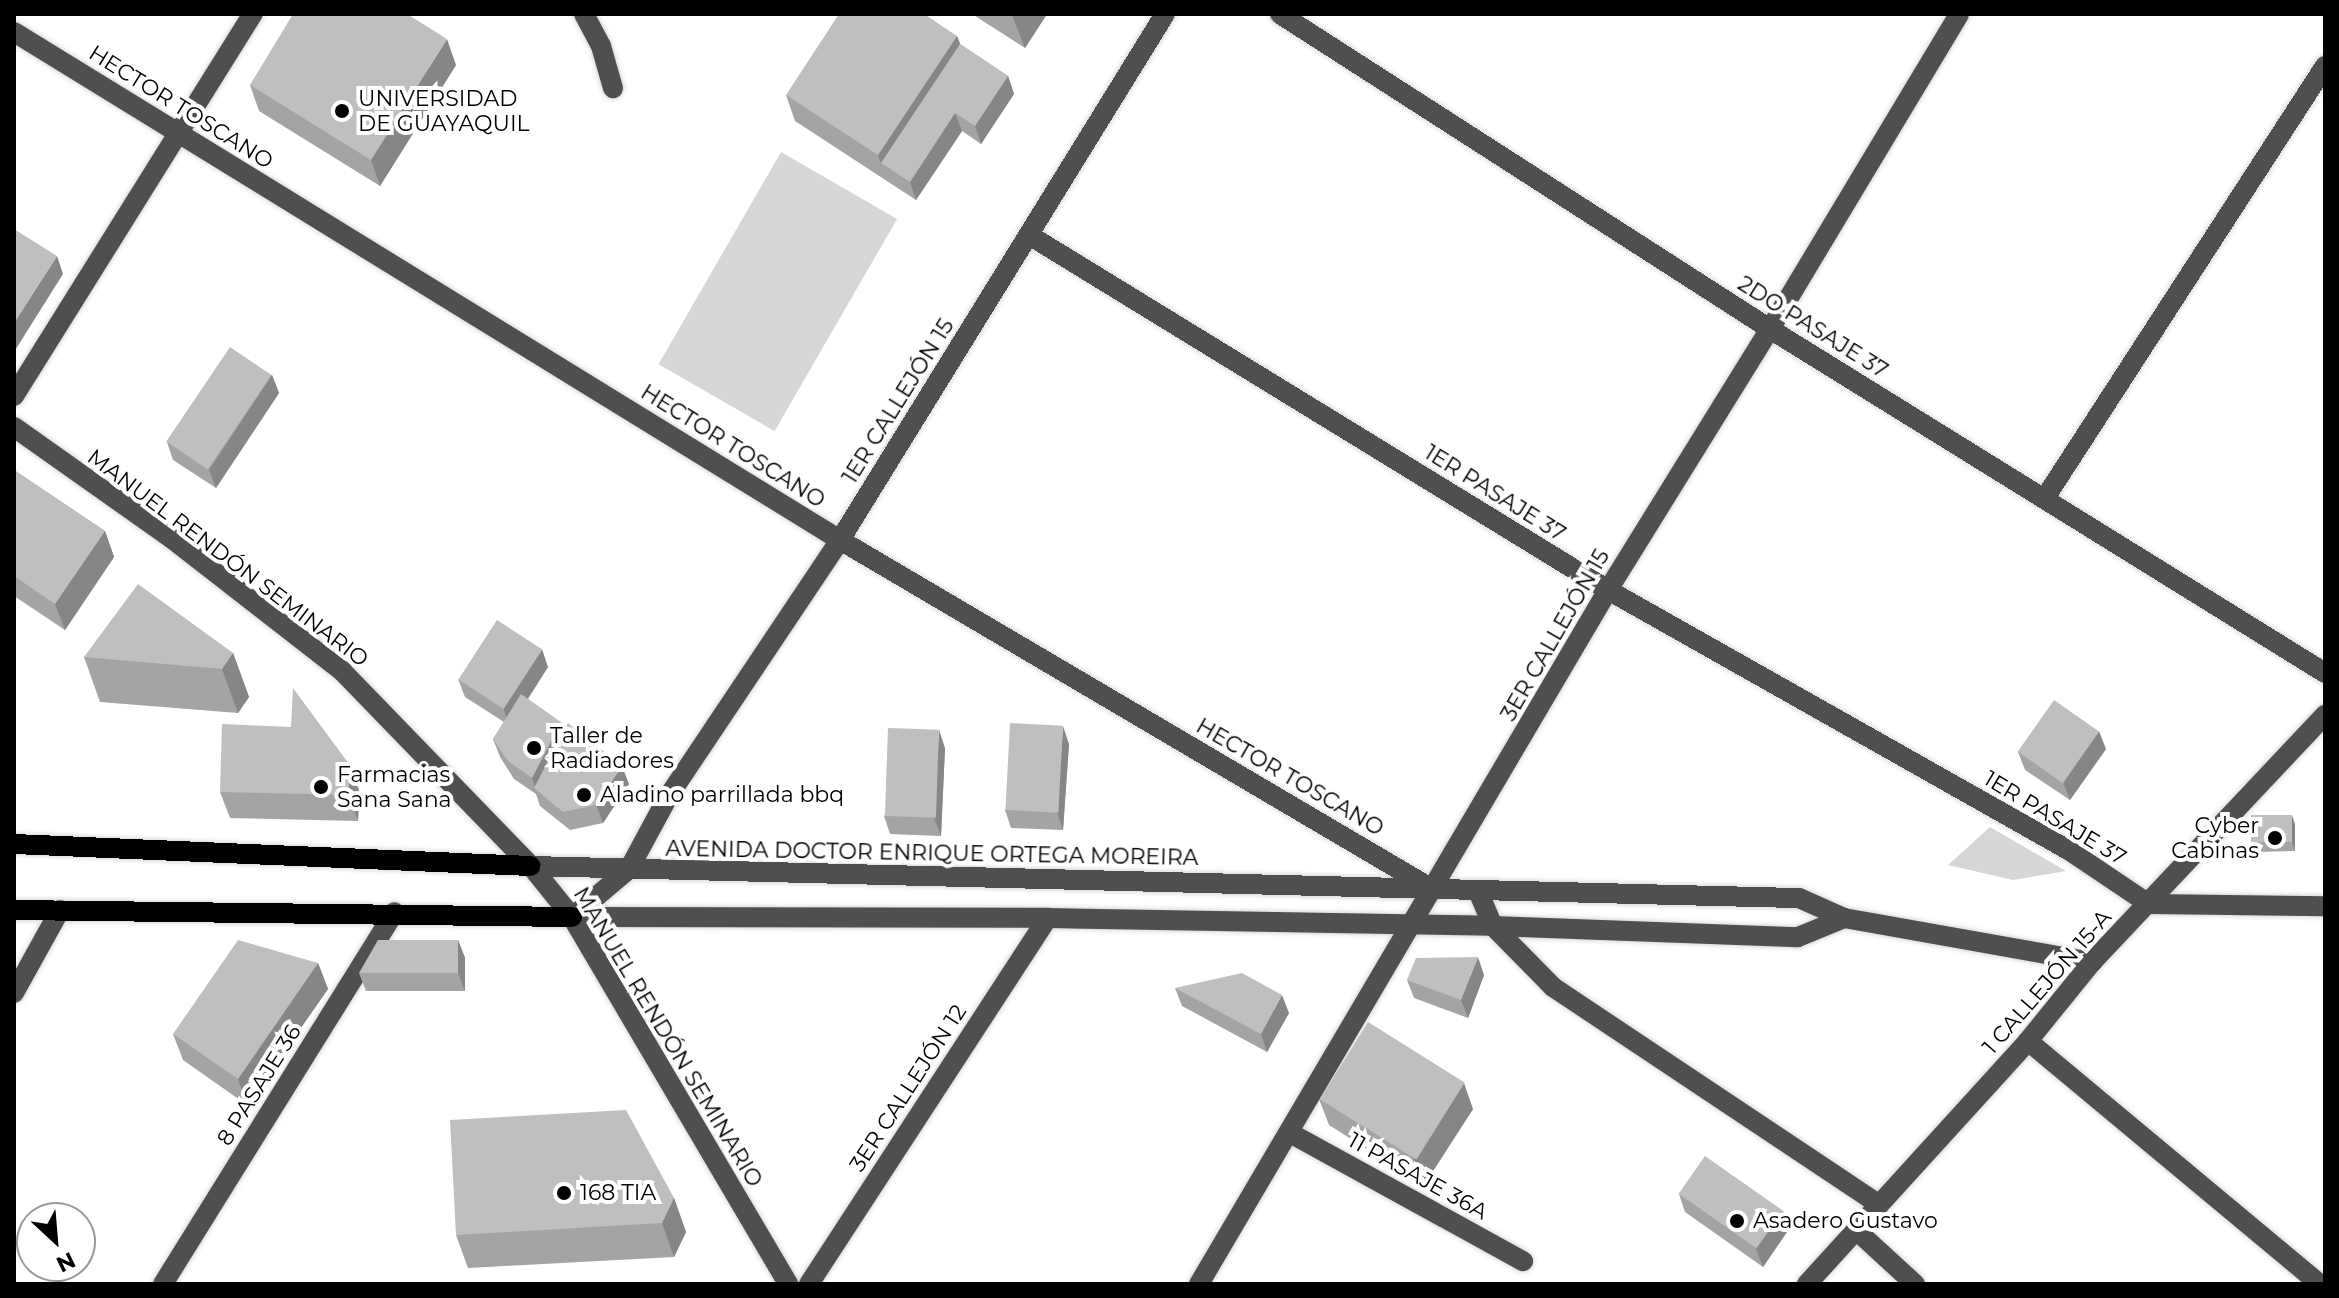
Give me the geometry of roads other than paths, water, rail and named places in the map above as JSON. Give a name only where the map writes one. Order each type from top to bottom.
[{"type":"main road","name":"AVENIDA DOCTOR ENRIQUE ORTEGA MOREIRA","points":[[14,844],[531,866]]},
{"type":"main road","points":[[14,910],[395,912],[572,917]]},
{"type":"street","points":[[14,396],[253,14]]},
{"type":"street","points":[[584,14],[610,68],[613,88]]},
{"type":"street","name":"1ER CALLEJÓN 15","points":[[572,917],[629,869],[668,797],[840,540],[1165,14]]},
{"type":"street","name":"2DO PASAJE 37","points":[[1280,14],[1770,329],[2325,673]]},
{"type":"street","name":"3ER CALLEJÓN 15","points":[[1199,1284],[1414,925],[1608,590],[1770,329],[1949,17]]},
{"type":"street","name":"HECTOR TOSCANO","points":[[14,32],[840,540],[1434,890]]},
{"type":"street","points":[[2045,498],[2325,66]]},
{"type":"street","name":"1ER PASAJE 37","points":[[1029,235],[1608,590],[2070,851],[2149,904]]},
{"type":"street","name":"MANUEL RENDÓN SEMINARIO","points":[[14,427],[171,538],[342,671],[531,866],[572,917],[788,1284]]},
{"type":"street","name":"1 CALLEJÓN 15-A","points":[[1807,1284],[2028,1041],[2092,962],[2325,715]]},
{"type":"street","name":"AVENIDA DOCTOR ENRIQUE ORTEGA MOREIRA","points":[[531,866],[1799,898],[1844,918],[2092,962]]},
{"type":"street","points":[[1478,891],[1493,926],[1553,987],[1878,1204]]},
{"type":"street","points":[[2149,904],[2325,906]]},
{"type":"street","points":[[14,993],[60,910]]},
{"type":"street","name":"8 PASAJE 36","points":[[163,1284],[395,912]]},
{"type":"street","points":[[572,917],[1048,918],[1493,926],[1798,937],[1844,918]]},
{"type":"street","name":"3ER CALLEJÓN 12","points":[[809,1284],[1048,918]]},
{"type":"street","points":[[2028,1041],[2320,1284]]},
{"type":"street","name":"11 PASAJE 36A","points":[[1290,1133],[1523,1261]]},
{"type":"street","points":[[1856,1230],[1915,1284]]},
{"type":"place","name":"UNIVERSIDAD DE GUAYAQUIL","points":[[342,111]]},
{"type":"place","name":"Taller de Radiadores","points":[[534,748]]},
{"type":"place","name":"Farmacias Sana Sana","points":[[321,787]]},
{"type":"place","name":"Aladino parrillada bbq","points":[[584,795]]},
{"type":"place","name":"Cyber Cabinas","points":[[2275,838]]},
{"type":"place","name":"168 TIA","points":[[564,1193]]},
{"type":"place","name":"Asadero Gustavo","points":[[1737,1221]]}]
